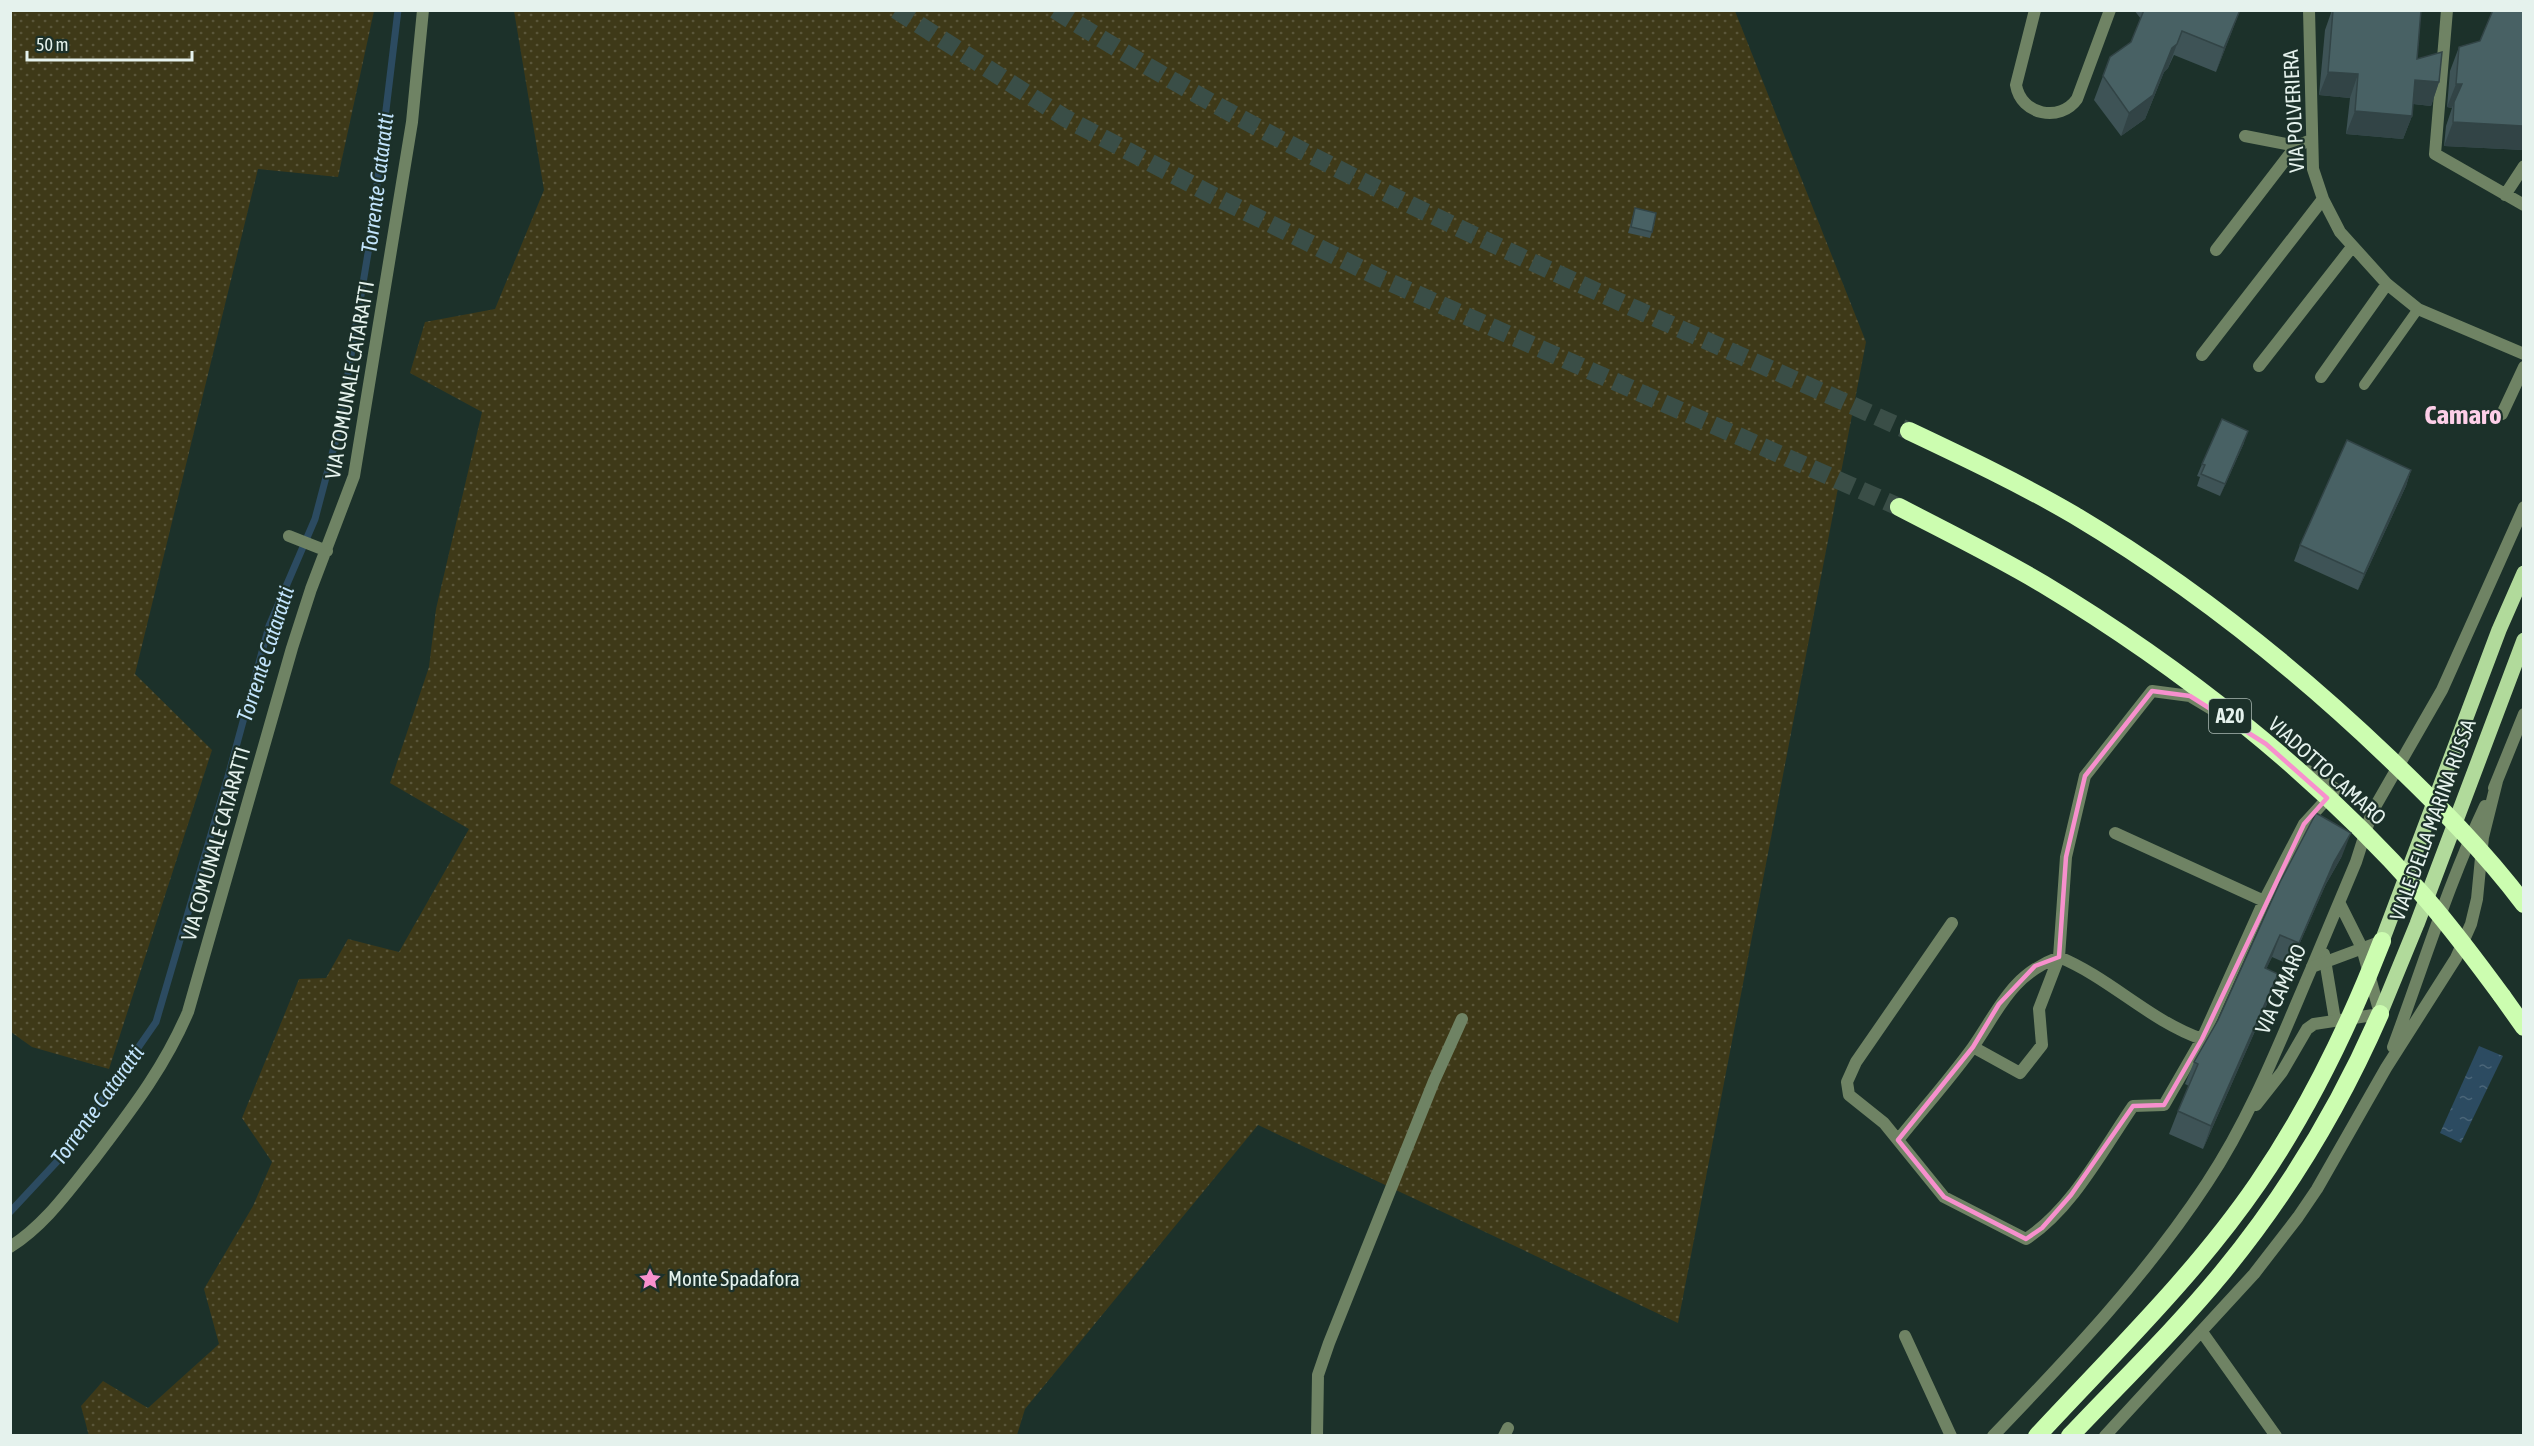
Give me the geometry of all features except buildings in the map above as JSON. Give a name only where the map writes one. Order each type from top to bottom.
[{"type":"highway","points":[[1909,431],[1980,465],[2073,515],[2178,584],[2258,642],[2303,679],[2402,770],[2460,828],[2502,875],[2523,904]]},
{"type":"highway","name":"VIADOTTO CAMARO","points":[[1899,507],[2002,561],[2095,617],[2263,741],[2322,793],[2421,892],[2452,930],[2523,1027]]},
{"type":"highway","points":[[2037,1436],[2166,1297],[2222,1232],[2291,1133],[2339,1045],[2343,1019],[2369,974],[2382,941]]},
{"type":"highway","points":[[2070,1436],[2199,1299],[2259,1226],[2330,1119],[2380,1014]]},
{"type":"main road","name":"VIALE DELLA MARINA RUSSA","points":[[2382,941],[2523,573]]},
{"type":"main road","name":"VIALE DELLA MARINA RUSSA","points":[[2380,1014],[2417,924],[2523,640]]},
{"type":"street","name":"VIA COMUNALE CATARATTI","points":[[10,1247],[52,1213],[152,1083],[172,1050],[188,1012],[292,648],[354,476],[412,122],[423,10]]},
{"type":"street","points":[[2035,10],[2016,85],[2028,106],[2050,114],[2062,113],[2077,99],[2110,10]]},
{"type":"street","name":"VIA POLVERIERA","points":[[2309,10],[2313,169],[2323,199],[2340,232],[2387,284],[2418,309],[2523,354]]},
{"type":"street","points":[[2447,10],[2435,154],[2523,205]]},
{"type":"street","points":[[2245,136],[2296,146]]},
{"type":"street","points":[[2216,250],[2296,146],[2311,140]]},
{"type":"street","points":[[2505,195],[2523,166]]},
{"type":"street","points":[[2202,355],[2323,199]]},
{"type":"street","points":[[2259,366],[2352,247]]},
{"type":"street","points":[[2321,377],[2387,284]]},
{"type":"street","points":[[2502,414],[2523,367]]},
{"type":"street","name":"VIA CAMARO","points":[[1993,1436],[2113,1309],[2208,1182],[2242,1122],[2340,904],[2372,812],[2387,782],[2442,690],[2523,507]]},
{"type":"street","points":[[289,536],[327,551]]},
{"type":"street","points":[[1952,923],[1856,1062],[1847,1082],[1849,1095],[1884,1123],[1944,1197],[2026,1239],[2042,1228],[2072,1195],[2133,1106],[2164,1106],[2202,1039],[2264,901],[2304,824],[2336,789],[2190,696],[2152,691],[2085,776],[2066,857],[2059,957],[2038,1009],[2042,1045],[2020,1073],[1973,1047]]},
{"type":"street","points":[[2385,1068],[2420,977],[2431,936],[2475,828],[2497,782],[2523,714]]},
{"type":"street","points":[[2105,1436],[2202,1332],[2276,1247],[2317,1189],[2385,1068],[2456,958],[2471,924],[2478,899],[2483,837],[2497,782]]},
{"type":"street","points":[[2115,833],[2264,901]]},
{"type":"street","points":[[2340,904],[2362,948],[2380,1014]]},
{"type":"street","points":[[2312,967],[2382,941]]},
{"type":"street","points":[[2322,944],[2325,962],[2343,1019]]},
{"type":"street","points":[[1898,1140],[1973,1047],[1999,1004],[2035,966],[2059,957],[2082,966],[2179,1031],[2202,1039]]},
{"type":"street","points":[[2242,1122],[2282,1072],[2307,1029],[2314,1024],[2425,1007]]},
{"type":"street","points":[[1317,1436],[1318,1375],[1329,1343],[1434,1081],[1462,1020]]},
{"type":"street","points":[[2202,1332],[2256,1412],[2276,1436]]},
{"type":"street","points":[[1905,1336],[1951,1436]]},
{"type":"lane","points":[[2364,385],[2418,309]]},
{"type":"highlighted area","points":[[2152,691],[2190,696],[2266,744],[2327,798],[2304,824],[2202,1039],[2164,1105],[2133,1106],[2071,1195],[2042,1228],[2026,1239],[1944,1197],[1898,1140],[1973,1047],[1999,1004],[2035,966],[2059,957],[2066,857],[2085,776]]},
{"type":"shaded area","points":[[11,10],[374,11],[338,177],[258,169],[135,674],[212,750],[109,1069],[32,1047],[11,1032]]},
{"type":"shaded area","points":[[514,11],[1735,11],[1866,342],[1678,1323],[1258,1125],[1025,1409],[1017,1435],[89,1436],[81,1406],[103,1381],[148,1408],[219,1344],[204,1289],[253,1206],[272,1162],[242,1118],[299,979],[326,978],[348,939],[399,952],[469,829],[390,783],[429,667],[436,609],[482,412],[410,373],[425,322],[495,309],[544,190]]},
{"type":"water","points":[[2479,1046],[2503,1056],[2461,1143],[2440,1133]]},
{"type":"waterway","name":"Torrente Cataratti","points":[[10,1212],[65,1153],[156,1022],[229,773],[269,626],[315,519],[339,428],[371,235],[398,10]]},
{"type":"tunnel","points":[[896,10],[1065,118],[1214,196],[1378,277],[1899,507]]},
{"type":"tunnel","points":[[1055,10],[1157,72],[1367,183],[1582,285],[1909,431]]},
{"type":"place","name":"Monte Spadafora","points":[[650,1279]]},
{"type":"district","name":"Camaro","points":[[2463,415]]}]
